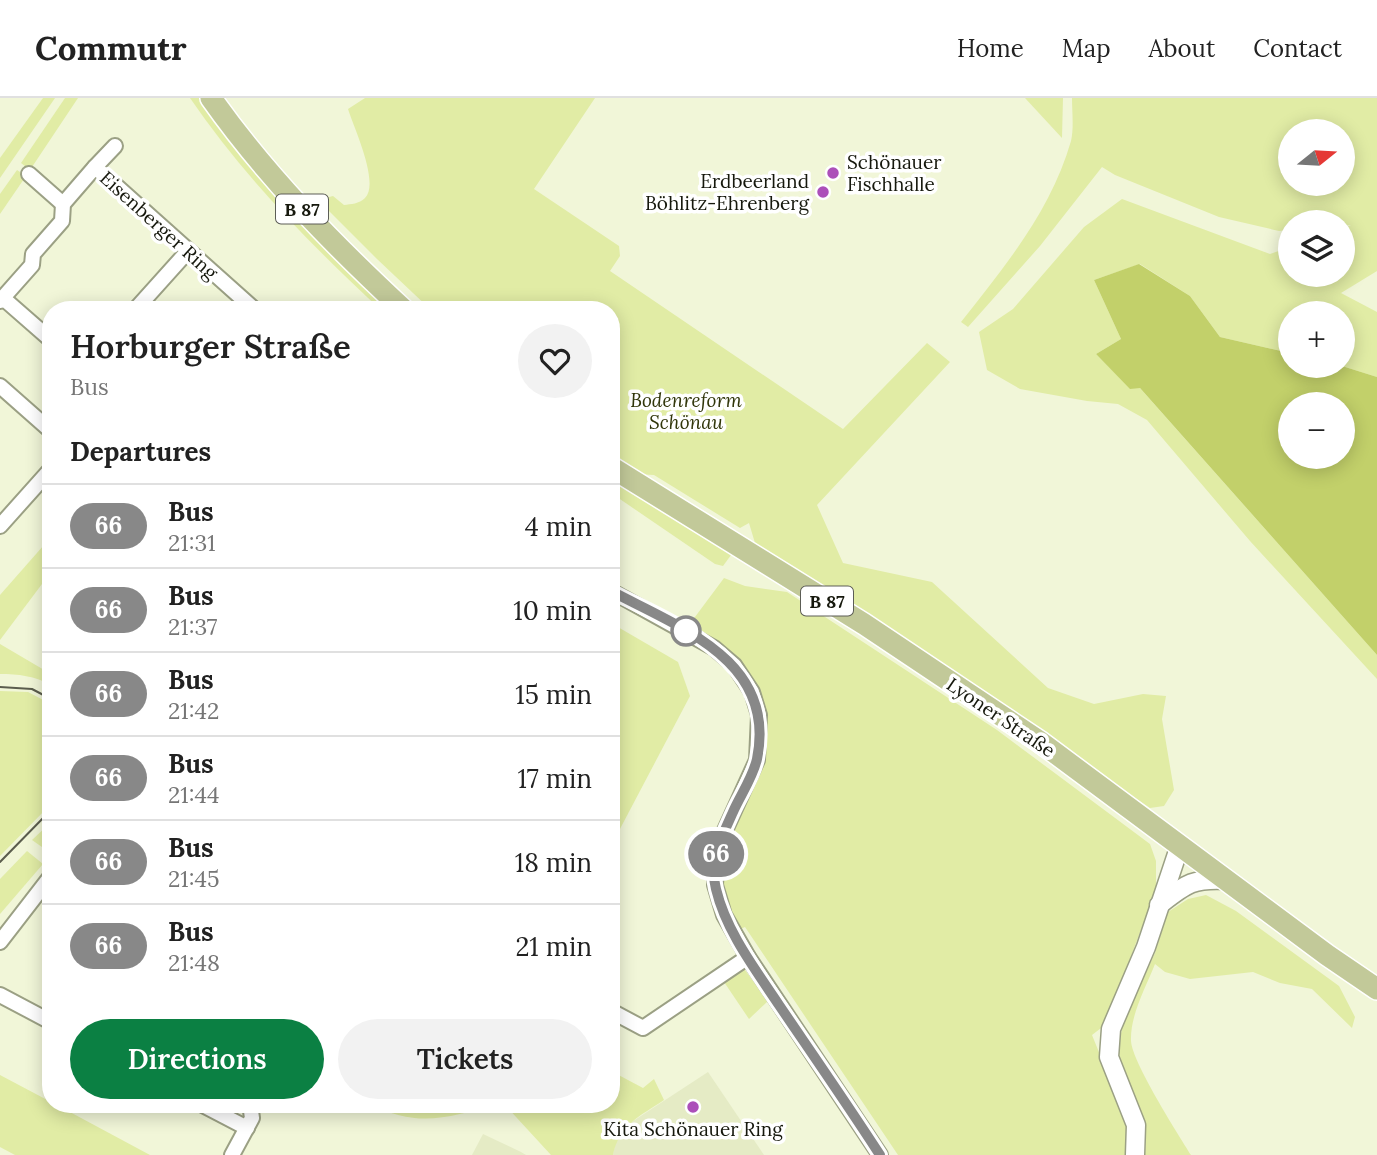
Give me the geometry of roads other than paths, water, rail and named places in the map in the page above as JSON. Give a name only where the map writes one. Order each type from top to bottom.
[{"type":"main road","name":"B 87","points":[[211,98],[266,168],[310,217],[395,301]]},
{"type":"main road","name":"Lyoner Straße","points":[[620,473],[864,624],[1040,741],[1328,956],[1377,989]]},
{"type":"street","name":"Eisenberger Ring","points":[[1,299],[32,265],[33,254],[62,221],[63,204],[115,146]]},
{"type":"street","name":"Eisenberger Ring","points":[[94,167],[245,301]]},
{"type":"street","points":[[29,174],[63,204]]},
{"type":"street","points":[[143,301],[188,251]]},
{"type":"street","points":[[1,299],[42,333]]},
{"type":"street","points":[[0,386],[42,423]]},
{"type":"street","points":[[0,526],[42,479]]},
{"type":"street","points":[[620,596],[714,648],[734,666],[752,692],[759,715],[757,760],[717,848],[715,885],[724,915],[748,957],[880,1155]]},
{"type":"street","points":[[1135,1155],[1136,1125],[1109,1057],[1111,1029],[1146,947],[1180,845]]},
{"type":"street","points":[[1159,905],[1182,887],[1201,879],[1227,880]]},
{"type":"street","points":[[0,942],[42,888]]},
{"type":"street","points":[[620,1016],[643,1028],[748,957]]},
{"type":"street","points":[[0,995],[42,1018]]},
{"type":"street","points":[[218,1113],[247,1128]]},
{"type":"street","points":[[232,1155],[247,1128],[251,1113]]},
{"type":"tram line","points":[[0,687],[32,689],[42,694]]},
{"type":"tram line","points":[[0,862],[42,819]]},
{"type":"place","name":"Schönauer Fischhalle","points":[[833,173]]},
{"type":"place","name":"Erdbeerland Böhlitz-Ehrenberg","points":[[823,192]]},
{"type":"place","name":"Kita Schönauer Ring","points":[[693,1107]]},
{"type":"park label","name":"Bodenreform Schönau","points":[[686,411]]}]
